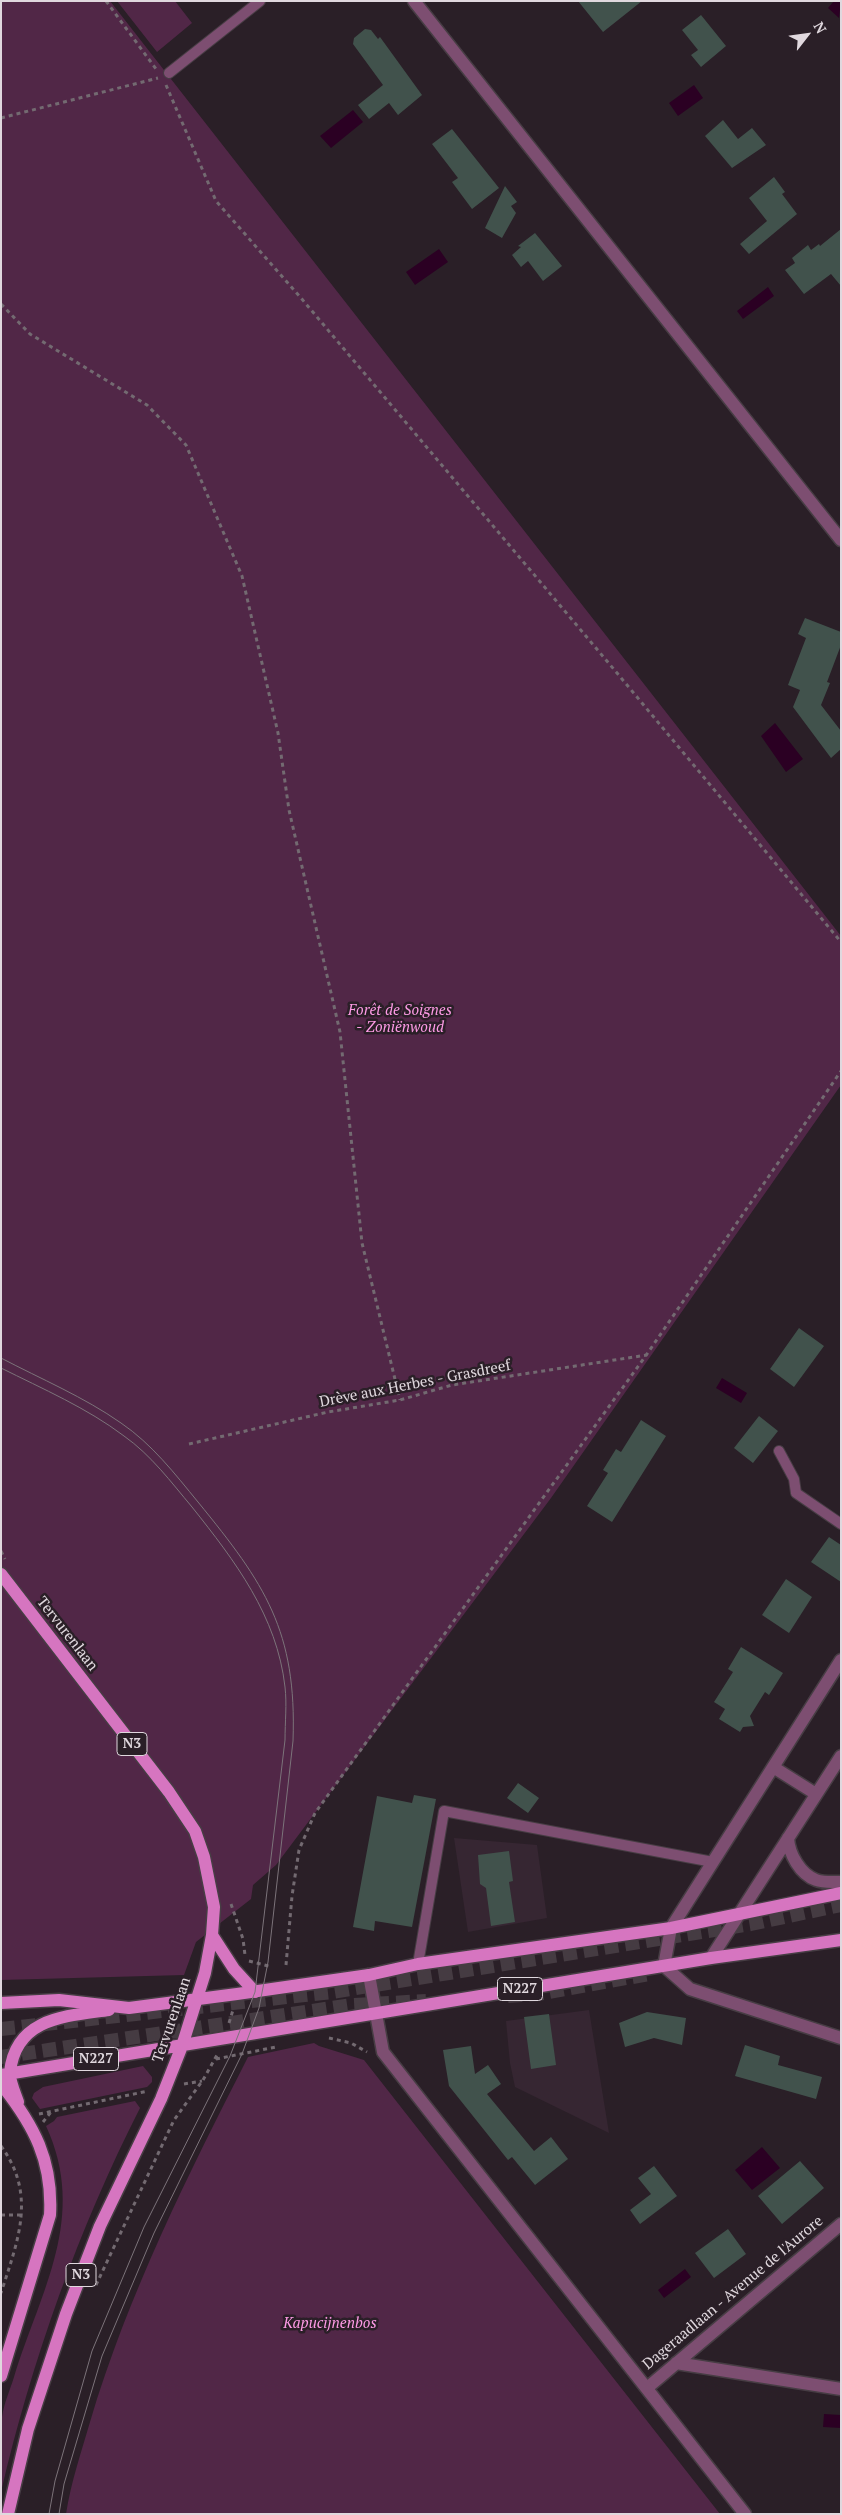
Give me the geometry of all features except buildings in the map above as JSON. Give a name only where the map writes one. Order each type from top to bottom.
[{"type":"main road","name":"Tervurenlaan","points":[[1,1574],[169,1792],[195,1832],[211,1885],[214,1907],[212,1935],[205,1972],[182,2046],[161,2099],[100,2226],[66,2314],[28,2429],[8,2514]]},
{"type":"main road","points":[[19,2107],[5,2074],[24,2038],[38,2025],[58,2018],[255,1992],[369,1975],[418,1964],[672,1928],[841,1892]]},
{"type":"main road","points":[[212,1935],[234,1969],[255,1992]]},
{"type":"main road","name":"N227","points":[[5,2074],[710,1958],[841,1940]]},
{"type":"main road","points":[[1,2003],[59,2000],[129,2008]]},
{"type":"main road","points":[[1,2084],[32,2125],[50,2180],[50,2215],[1,2376]]},
{"type":"street","points":[[414,1],[841,540]]},
{"type":"street","points":[[841,1660],[672,1928],[664,1966],[690,1989],[841,2038]]},
{"type":"street","points":[[710,1958],[841,1756]]},
{"type":"street","points":[[773,1767],[816,1794]]},
{"type":"street","points":[[788,1838],[793,1858],[807,1874],[818,1881],[841,1882]]},
{"type":"street","points":[[369,1975],[383,2052],[745,2514]]},
{"type":"street","name":"Dageraadlaan - Avenue de l'Aurore","points":[[647,2388],[841,2224]]},
{"type":"street","points":[[676,2363],[841,2389]]},
{"type":"lane","points":[[165,75],[260,1]]},
{"type":"lane","points":[[779,1450],[794,1479],[796,1493],[841,1524]]},
{"type":"lane","points":[[418,1964],[444,1810],[713,1862]]},
{"type":"path","points":[[106,1],[165,75],[216,201],[301,298],[573,620],[841,942]]},
{"type":"path","points":[[1,118],[165,75]]},
{"type":"path","points":[[1,304],[30,334],[147,405],[186,445],[242,576],[278,733],[288,810],[340,1032],[362,1243],[400,1400]]},
{"type":"path","points":[[286,1965],[292,1896],[299,1850],[315,1813],[647,1354],[841,1071]]},
{"type":"path","name":"Drève aux Herbes - Grasdreef","points":[[189,1444],[328,1412],[400,1400],[452,1385],[647,1354]]},
{"type":"path","points":[[245,1960],[272,1967]]},
{"type":"path","points":[[93,2290],[174,2120],[194,2094],[215,2059],[224,2038],[237,1994]]},
{"type":"path","points":[[326,2038],[343,2040],[362,2047],[374,2058],[383,2052]]},
{"type":"path","points":[[215,2059],[271,2048]]},
{"type":"path","points":[[43,2122],[51,2112],[134,2094],[139,2098]]},
{"type":"path","points":[[1,2146],[19,2179],[22,2194],[22,2215],[16,2248],[1,2292]]},
{"type":"path","points":[[1,2215],[22,2215]]},
{"type":"shaded area","points":[[834,1],[841,1],[839,18],[828,8]]},
{"type":"shaded area","points":[[694,85],[703,98],[678,116],[669,103]]},
{"type":"shaded area","points":[[353,110],[363,122],[331,148],[320,136]]},
{"type":"shaded area","points":[[439,249],[448,262],[415,285],[406,272]]},
{"type":"shaded area","points":[[768,287],[774,296],[743,319],[737,311]]},
{"type":"shaded area","points":[[775,723],[803,759],[786,772],[761,736]]},
{"type":"shaded area","points":[[722,1378],[747,1393],[741,1403],[716,1388]]},
{"type":"shaded area","points":[[454,1838],[537,1845],[547,1918],[468,1932]]},
{"type":"shaded area","points":[[589,2010],[609,2133],[515,2087],[510,2063],[506,2021]]},
{"type":"shaded area","points":[[762,2147],[780,2168],[752,2190],[735,2170]]},
{"type":"shaded area","points":[[685,2269],[691,2277],[664,2298],[658,2290]]},
{"type":"shaded area","points":[[824,2414],[841,2415],[841,2428],[823,2427]]},
{"type":"green space","name":"Forêt de Soignes - Zoniënwoud","points":[[1,1],[110,1],[841,936],[841,1085],[551,1498],[276,1865],[253,1885],[251,1899],[196,1942],[184,1975],[1,1980]]},
{"type":"green space","points":[[117,1],[175,1],[192,23],[157,52]]},
{"type":"green space","name":"Kapucijnenbos","points":[[314,2043],[364,2060],[720,2514],[66,2514],[73,2479],[90,2422],[122,2328],[161,2236],[203,2146],[248,2057]]},
{"type":"green space","points":[[143,2066],[152,2077],[152,2082],[147,2087],[40,2109],[32,2098],[34,2093],[43,2087]]},
{"type":"green space","points":[[135,2101],[140,2108],[96,2201],[42,2345],[13,2443],[1,2492],[3,2412],[47,2283],[56,2253],[61,2222],[63,2191],[58,2159],[46,2126],[57,2117]]},
{"type":"tunnel","points":[[1,2029],[332,1992],[751,1924],[841,1905]]},
{"type":"tunnel","points":[[508,1996],[538,1994],[649,1974]]},
{"type":"tunnel","points":[[1,2057],[352,2005],[426,2001]]},
{"type":"tram line","points":[[1,1358],[107,1414],[143,1440],[172,1470],[242,1558],[259,1585],[272,1611],[282,1639],[289,1669],[293,1703],[293,1741],[268,1962],[259,2008],[242,2054],[154,2233],[102,2356],[64,2484],[59,2514]]},
{"type":"tram line","points":[[1,1368],[64,1399],[110,1426],[134,1443],[160,1469],[224,1548],[252,1591],[273,1637],[286,1693],[285,1740],[255,1992],[230,2056],[144,2227],[92,2351],[55,2481],[49,2514]]}]
